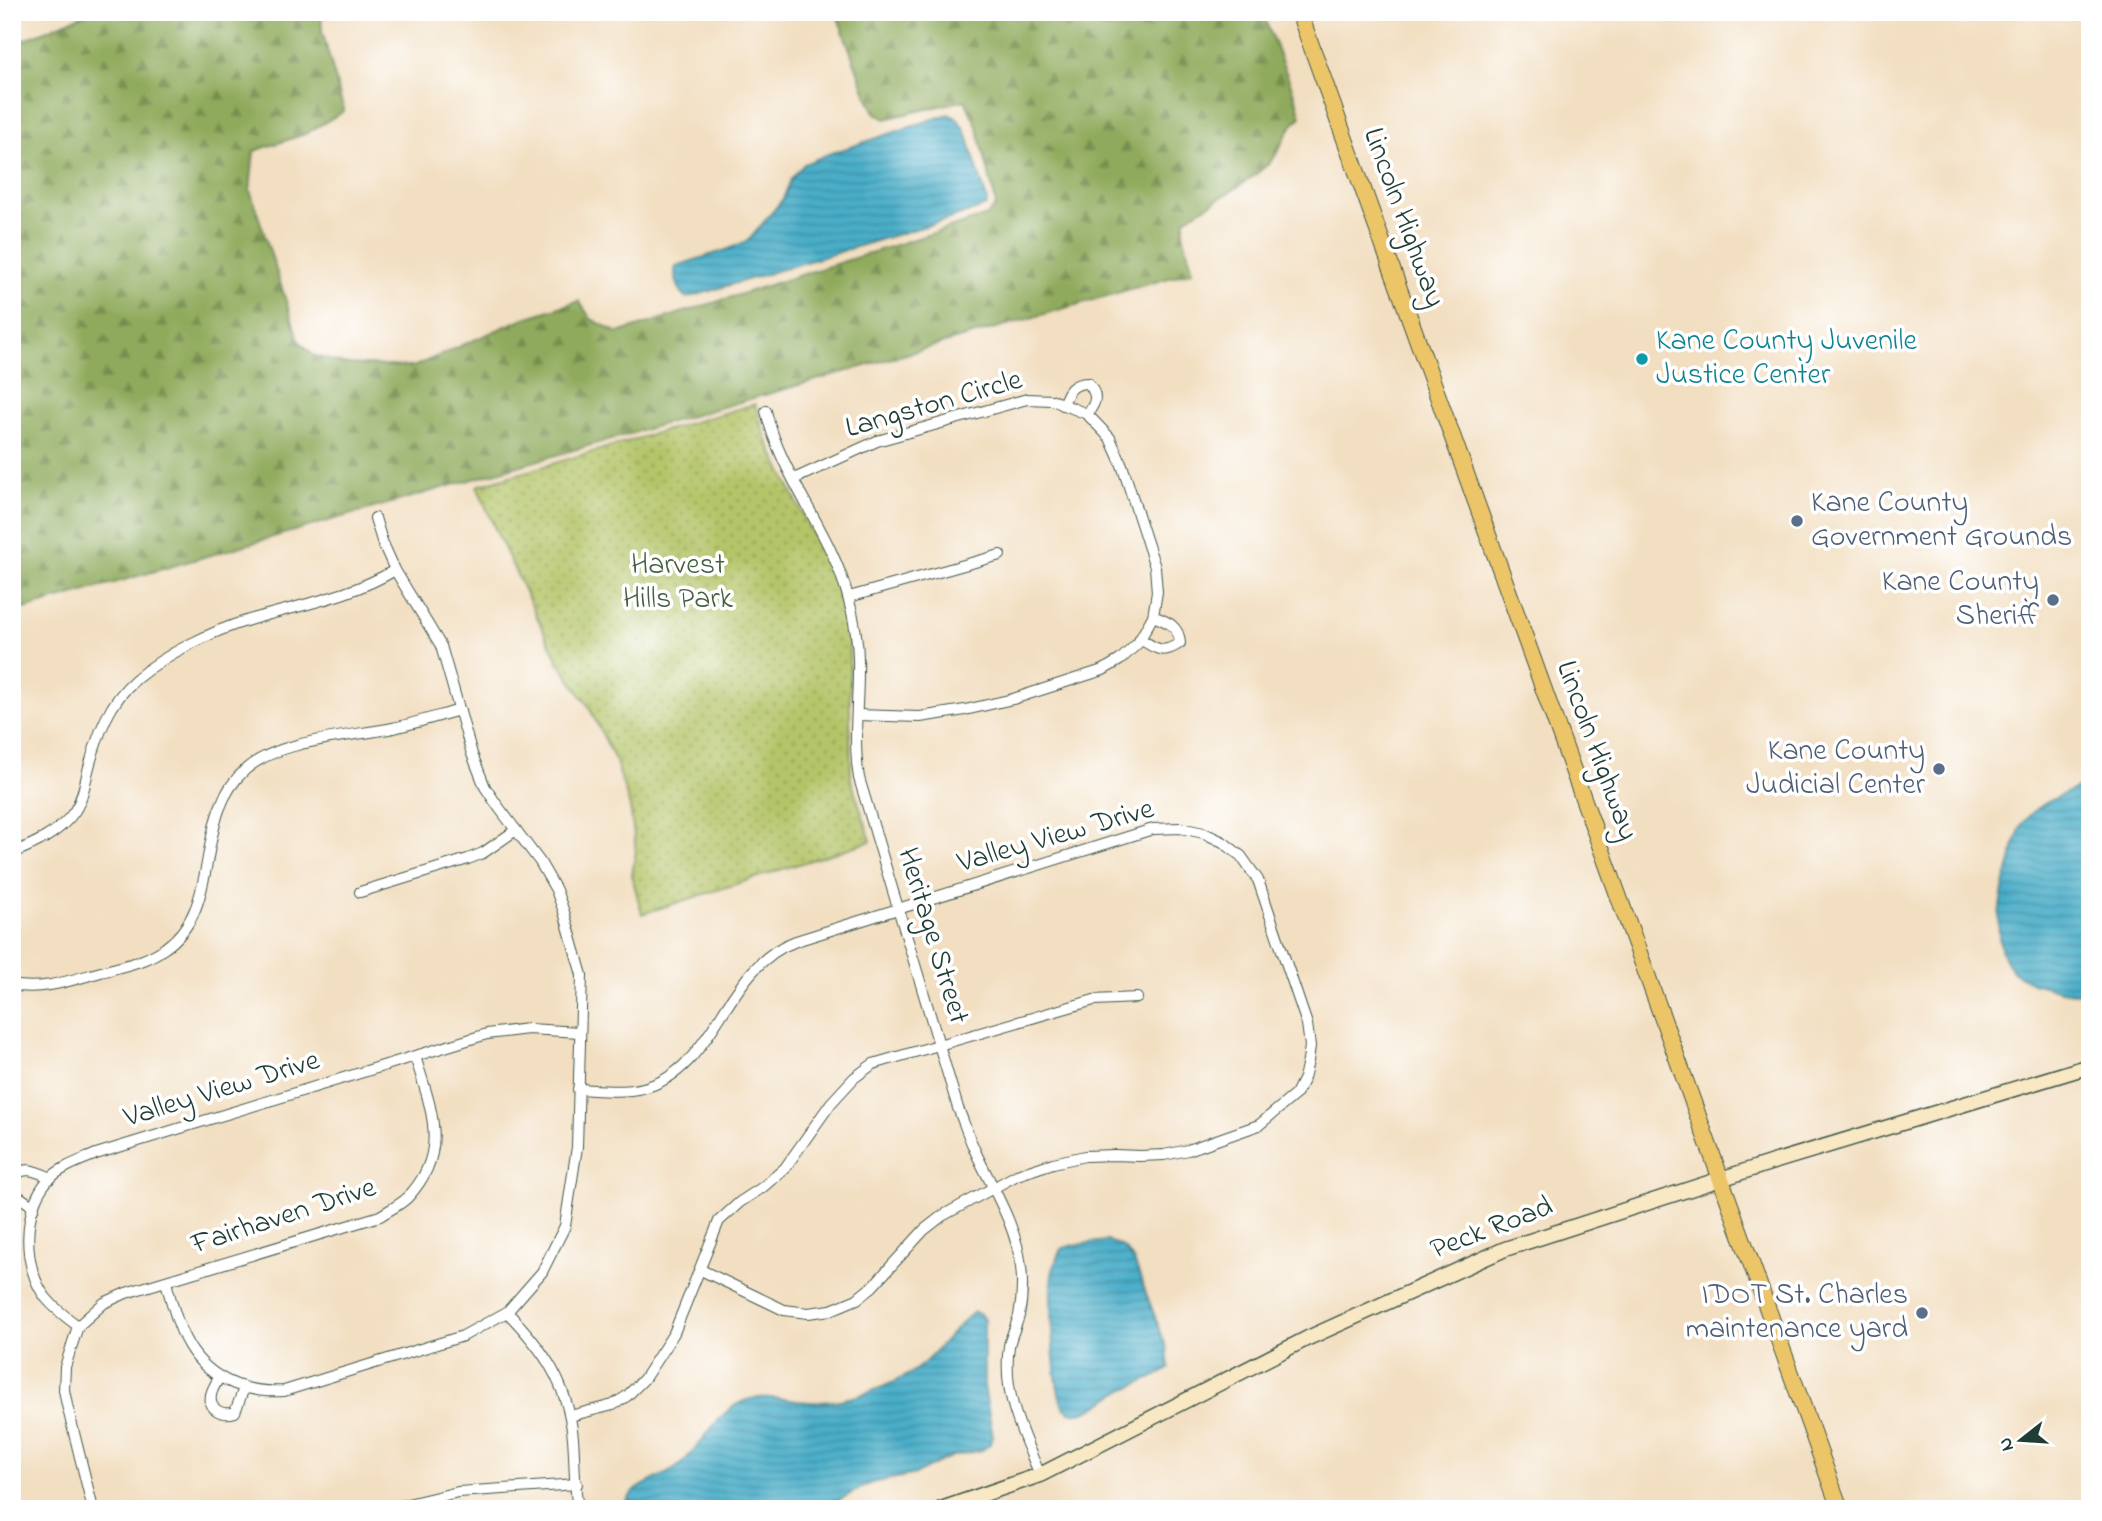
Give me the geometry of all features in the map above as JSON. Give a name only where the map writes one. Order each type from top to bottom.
[{"type":"main road","name":"Lincoln Highway","points":[[1299,12],[1840,1509]]},
{"type":"street","points":[[1063,405],[1071,387],[1088,383],[1096,398],[1087,414]]},
{"type":"street","name":"Langston Circle","points":[[794,479],[877,441],[1027,399],[1052,400],[1087,414],[1110,438],[1126,477],[1155,567],[1157,592],[1153,616],[1140,639],[1120,660],[1103,670],[1013,699],[965,710],[920,717],[857,715]]},
{"type":"street","name":"Heritage Street","points":[[766,411],[774,438],[832,552],[849,597],[857,640],[856,754],[859,778],[958,1108],[1014,1237],[1021,1265],[1022,1290],[1007,1373],[1016,1421],[1041,1475]]},
{"type":"street","points":[[166,1282],[184,1337],[200,1362],[219,1378],[244,1388],[294,1390],[463,1336],[507,1312],[542,1272],[565,1226],[577,1147],[582,975],[564,912],[549,876],[490,796],[481,777],[441,646],[395,570],[375,518]]},
{"type":"street","points":[[849,597],[1000,555]]},
{"type":"street","points":[[12,853],[47,836],[62,826],[74,812],[96,741],[110,710],[137,678],[200,639],[229,626],[358,590],[395,570]]},
{"type":"street","points":[[1140,639],[1157,649],[1170,650],[1180,643],[1180,635],[1173,624],[1153,616]]},
{"type":"street","points":[[12,985],[27,988],[52,986],[139,962],[173,942],[186,928],[197,907],[219,807],[227,790],[253,764],[273,754],[313,741],[393,728],[460,710]]},
{"type":"street","name":"Valley View Drive","points":[[578,1089],[626,1090],[645,1087],[677,1072],[690,1059],[744,981],[770,953],[796,941],[1153,829],[1180,828],[1204,833],[1223,842],[1251,868],[1289,965],[1307,1024],[1310,1046],[1304,1077],[1296,1094],[1259,1125],[1188,1150],[1164,1155],[1085,1156],[1017,1175],[942,1216],[924,1230],[873,1286],[857,1299],[831,1310],[808,1313],[784,1310],[701,1270]]},
{"type":"street","points":[[360,892],[468,859],[483,853],[516,830]]},
{"type":"street","points":[[570,1416],[613,1405],[627,1396],[644,1379],[674,1333],[719,1221],[785,1168],[831,1103],[854,1077],[873,1064],[1094,1000],[1137,998]]},
{"type":"street","name":"Valley View Drive","points":[[79,1326],[44,1296],[33,1273],[29,1253],[29,1231],[40,1193],[51,1178],[71,1164],[462,1041],[528,1029],[580,1032]]},
{"type":"street","name":"Fairhaven Drive","points":[[79,1326],[104,1303],[127,1293],[380,1216],[405,1200],[420,1182],[430,1162],[434,1142],[433,1117],[415,1056]]},
{"type":"street","name":"Peck Road","points":[[941,1509],[1041,1475],[1308,1338],[1477,1261],[1563,1229],[1770,1163],[2090,1066]]},
{"type":"street","points":[[12,1180],[15,1174],[27,1170],[51,1178]]},
{"type":"street","points":[[12,1186],[19,1196],[34,1207]]},
{"type":"street","points":[[507,1312],[528,1333],[553,1367],[562,1389],[570,1416],[578,1507]]},
{"type":"street","points":[[79,1326],[65,1367],[64,1390],[93,1509]]},
{"type":"street","points":[[219,1378],[212,1390],[211,1401],[212,1406],[220,1413],[235,1412],[244,1388]]},
{"type":"street","points":[[387,1509],[458,1492],[576,1484]]},
{"type":"green space","points":[[90,12],[321,12],[322,31],[344,111],[305,134],[254,151],[250,190],[299,341],[313,355],[343,364],[413,367],[522,319],[579,301],[591,319],[618,333],[987,216],[996,206],[994,195],[977,126],[965,100],[885,119],[875,112],[867,96],[836,12],[1262,12],[1301,117],[1292,126],[1275,156],[1262,170],[1185,219],[1183,233],[1193,271],[24,609],[12,609],[12,45]]},
{"type":"green space","name":"Harvest Hills Park","points":[[755,404],[767,441],[835,580],[849,642],[851,780],[871,841],[642,914],[632,876],[636,850],[630,807],[616,762],[589,707],[559,663],[477,486]]},
{"type":"water","points":[[948,114],[957,118],[966,132],[987,200],[986,206],[687,298],[681,292],[676,279],[676,266],[749,240],[783,199],[791,179],[804,164]]},
{"type":"water","points":[[2083,785],[2090,786],[2090,992],[2073,993],[2031,983],[2011,969],[2000,943],[1999,911],[2021,827],[2029,816],[2043,805]]},
{"type":"water","points":[[1107,1241],[1123,1248],[1134,1261],[1167,1349],[1169,1368],[1092,1408],[1073,1413],[1064,1407],[1057,1383],[1052,1322],[1052,1275],[1061,1249]]},
{"type":"water","points":[[974,1312],[984,1319],[984,1386],[993,1436],[989,1445],[982,1450],[953,1456],[916,1474],[871,1483],[835,1502],[808,1509],[624,1509],[632,1494],[676,1468],[724,1414],[744,1401],[778,1398],[825,1402],[871,1392],[914,1371]]},
{"type":"place","name":"Kane County Juvenile Justice Center","points":[[1642,359]]},
{"type":"place","name":"Kane County Government Grounds","points":[[1797,521]]},
{"type":"place","name":"Kane County Sheriff","points":[[2053,600]]},
{"type":"place","name":"Kane County Judicial Center","points":[[1939,769]]},
{"type":"place","name":"IDOT St. Charles maintenance yard","points":[[1922,1313]]}]
